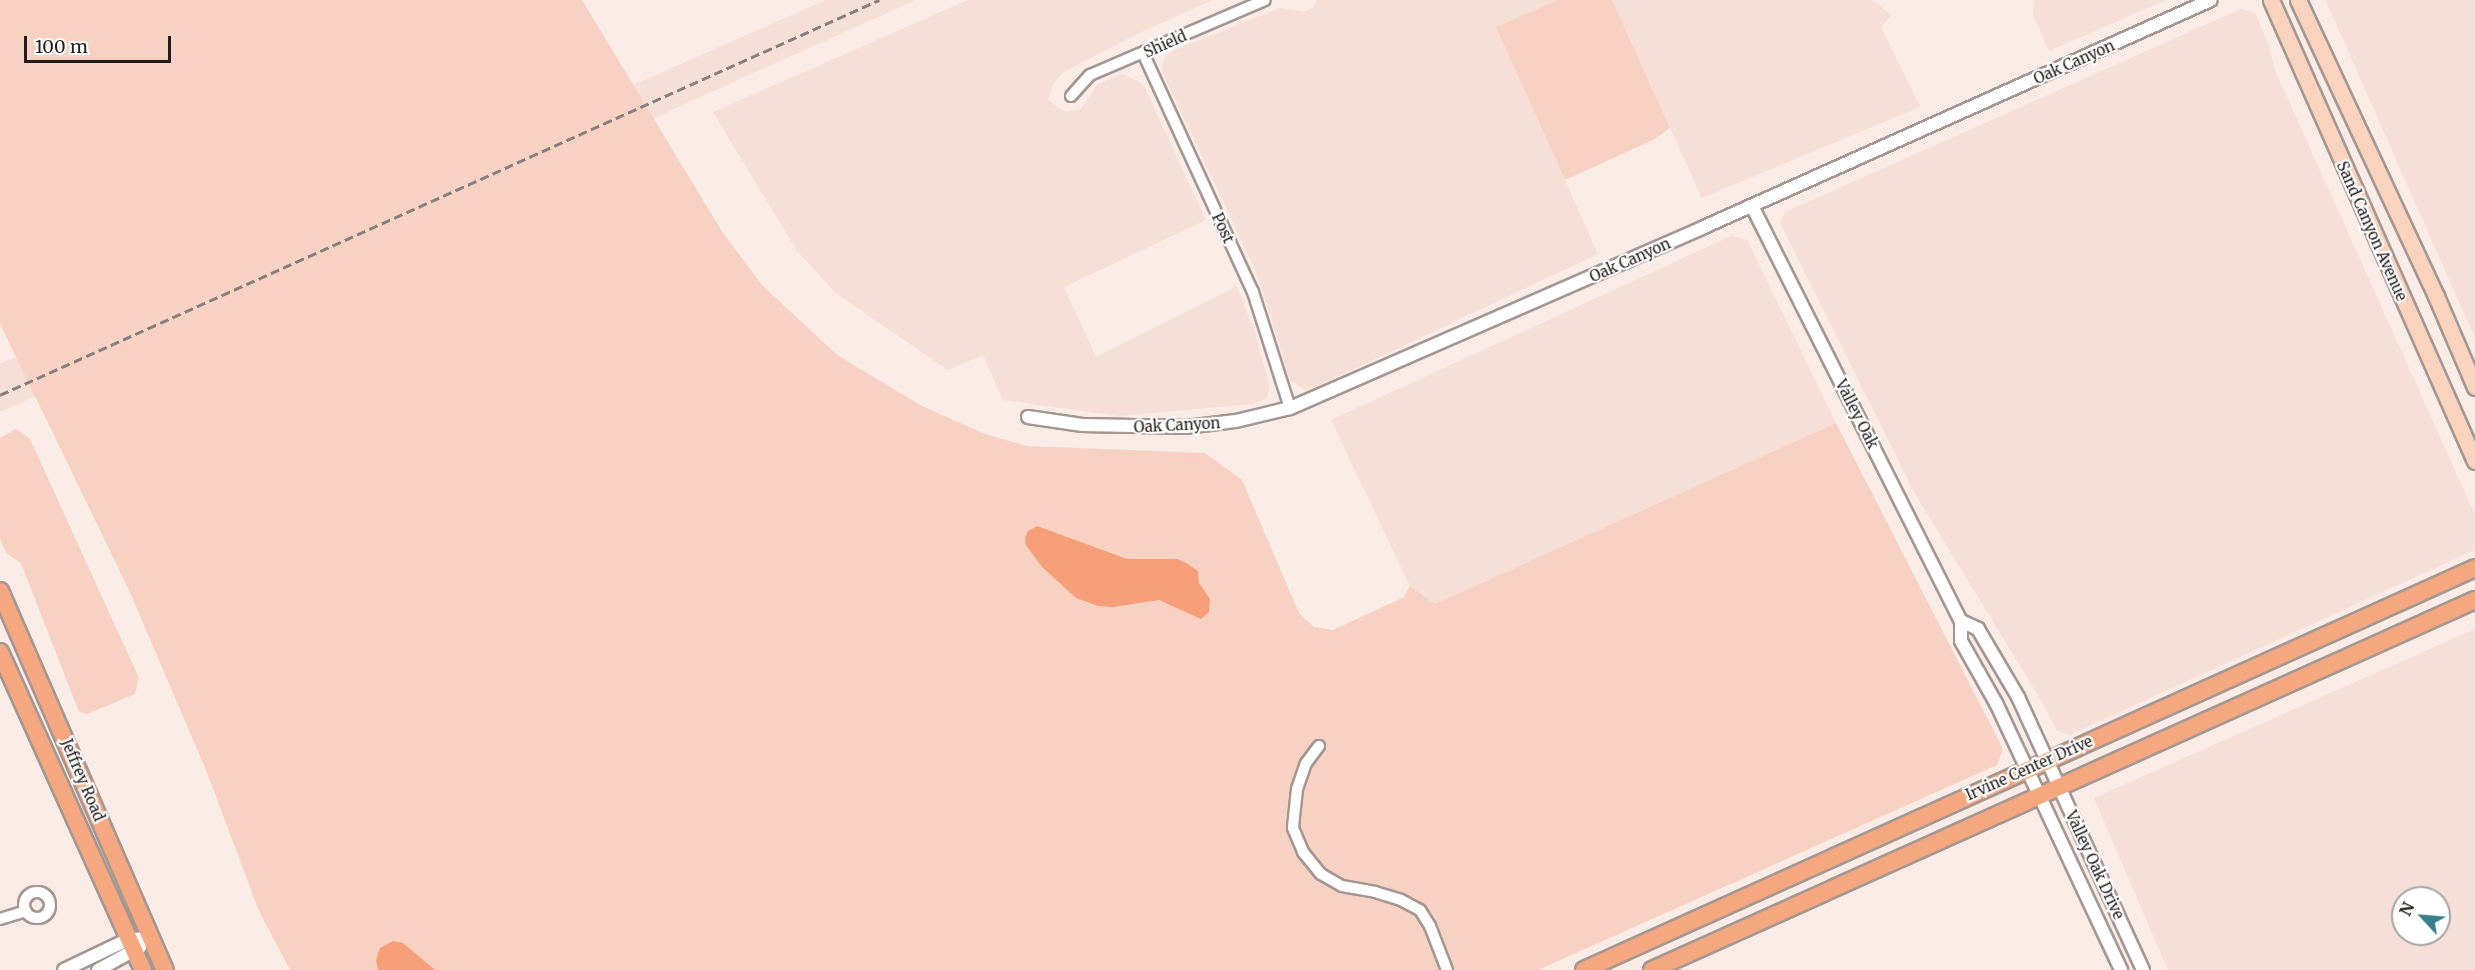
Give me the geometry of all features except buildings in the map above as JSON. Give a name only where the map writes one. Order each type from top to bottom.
[{"type":"main road","name":"Sand Canyon Avenue","points":[[2271,0],[2475,461]]},
{"type":"main road","name":"Sand Canyon Avenue","points":[[2298,0],[2436,296],[2475,387]]},
{"type":"main road","name":"Irvine Center Drive","points":[[1584,970],[2475,568]]},
{"type":"main road","name":"Jeffrey Road","points":[[0,591],[165,970]]},
{"type":"main road","name":"Irvine Center Drive","points":[[1653,970],[2475,600]]},
{"type":"main road","name":"Jeffrey Road","points":[[0,652],[142,970]]},
{"type":"street","name":"Shield","points":[[1071,96],[1090,75],[1265,0]]},
{"type":"street","name":"Oak Canyon","points":[[1028,417],[1082,425],[1186,427],[1236,421],[1290,408],[1752,206],[2211,0]]},
{"type":"street","name":"Post","points":[[1143,53],[1253,292],[1290,408]]},
{"type":"street","name":"Valley Oak","points":[[1752,206],[1961,621],[1961,641],[1996,703],[2027,770]]},
{"type":"street","name":"Valley Oak","points":[[1961,621],[1978,628],[2018,697],[2047,760]]},
{"type":"street","points":[[1319,746],[1306,763],[1297,789],[1293,828],[1303,852],[1322,874],[1342,886],[1401,900],[1420,910],[1430,926],[1447,970]]},
{"type":"street","name":"Valley Oak Drive","points":[[2047,760],[2143,970]]},
{"type":"street","name":"Valley Oak Drive","points":[[2027,770],[2121,970]]},
{"type":"street","points":[[0,919],[26,911]]},
{"type":"street","points":[[64,970],[150,938]]},
{"type":"street","points":[[98,970],[131,946]]},
{"type":"shaded area","points":[[0,0],[582,0],[721,230],[762,285],[837,355],[922,406],[985,434],[1027,446],[1205,453],[1242,480],[1299,613],[1314,627],[1333,630],[1404,597],[1410,586],[1435,604],[1836,423],[2003,749],[1997,765],[1538,970],[290,970],[259,911],[206,770],[129,590],[0,324]]},
{"type":"shaded area","points":[[826,0],[916,0],[0,412],[0,364]]},
{"type":"shaded area","points":[[968,0],[1213,0],[1135,35],[1064,72],[1054,82],[1048,99],[1066,112],[1081,109],[1097,85],[1109,79],[1123,74],[1143,84],[1206,220],[1064,287],[1096,357],[1232,289],[1235,282],[1254,330],[1268,380],[1269,391],[1266,399],[1252,404],[1118,416],[1003,400],[983,355],[948,370],[837,294],[797,251],[713,112]]},
{"type":"shaded area","points":[[1317,0],[1560,0],[1497,29],[1598,254],[1307,391],[1290,380],[1258,276],[1162,71],[1162,65],[1164,58],[1170,52],[1279,8],[1304,12],[1313,8]]},
{"type":"shaded area","points":[[1558,0],[1612,0],[1670,128],[1653,140],[1565,180],[1496,27]]},
{"type":"shaded area","points":[[1612,0],[1873,0],[1891,15],[1881,27],[1920,107],[1702,198]]},
{"type":"shaded area","points":[[2034,0],[2166,0],[2049,51],[2033,15]]},
{"type":"shaded area","points":[[2475,0],[2475,338],[2326,1]]},
{"type":"shaded area","points":[[2241,9],[2255,13],[2269,45],[2274,68],[2475,515],[2475,550],[2069,735],[2056,730],[2047,710],[1915,494],[1780,223],[1785,212]]},
{"type":"shaded area","points":[[1731,236],[1747,240],[1836,423],[1435,604],[1410,586],[1331,420]]},
{"type":"shaded area","points":[[16,429],[30,439],[139,678],[135,694],[87,714],[79,712],[21,563],[6,553],[0,539],[0,438]]},
{"type":"shaded area","points":[[1037,526],[1127,559],[1177,559],[1186,563],[1198,571],[1199,583],[1210,599],[1209,612],[1201,619],[1159,600],[1113,607],[1098,606],[1076,598],[1042,567],[1026,545],[1025,538],[1028,531]]},
{"type":"shaded area","points":[[2475,629],[2475,970],[2168,970],[2094,798]]},
{"type":"shaded area","points":[[393,941],[403,943],[435,970],[378,970],[376,960],[380,948]]},
{"type":"railway","points":[[0,395],[879,0]]}]
